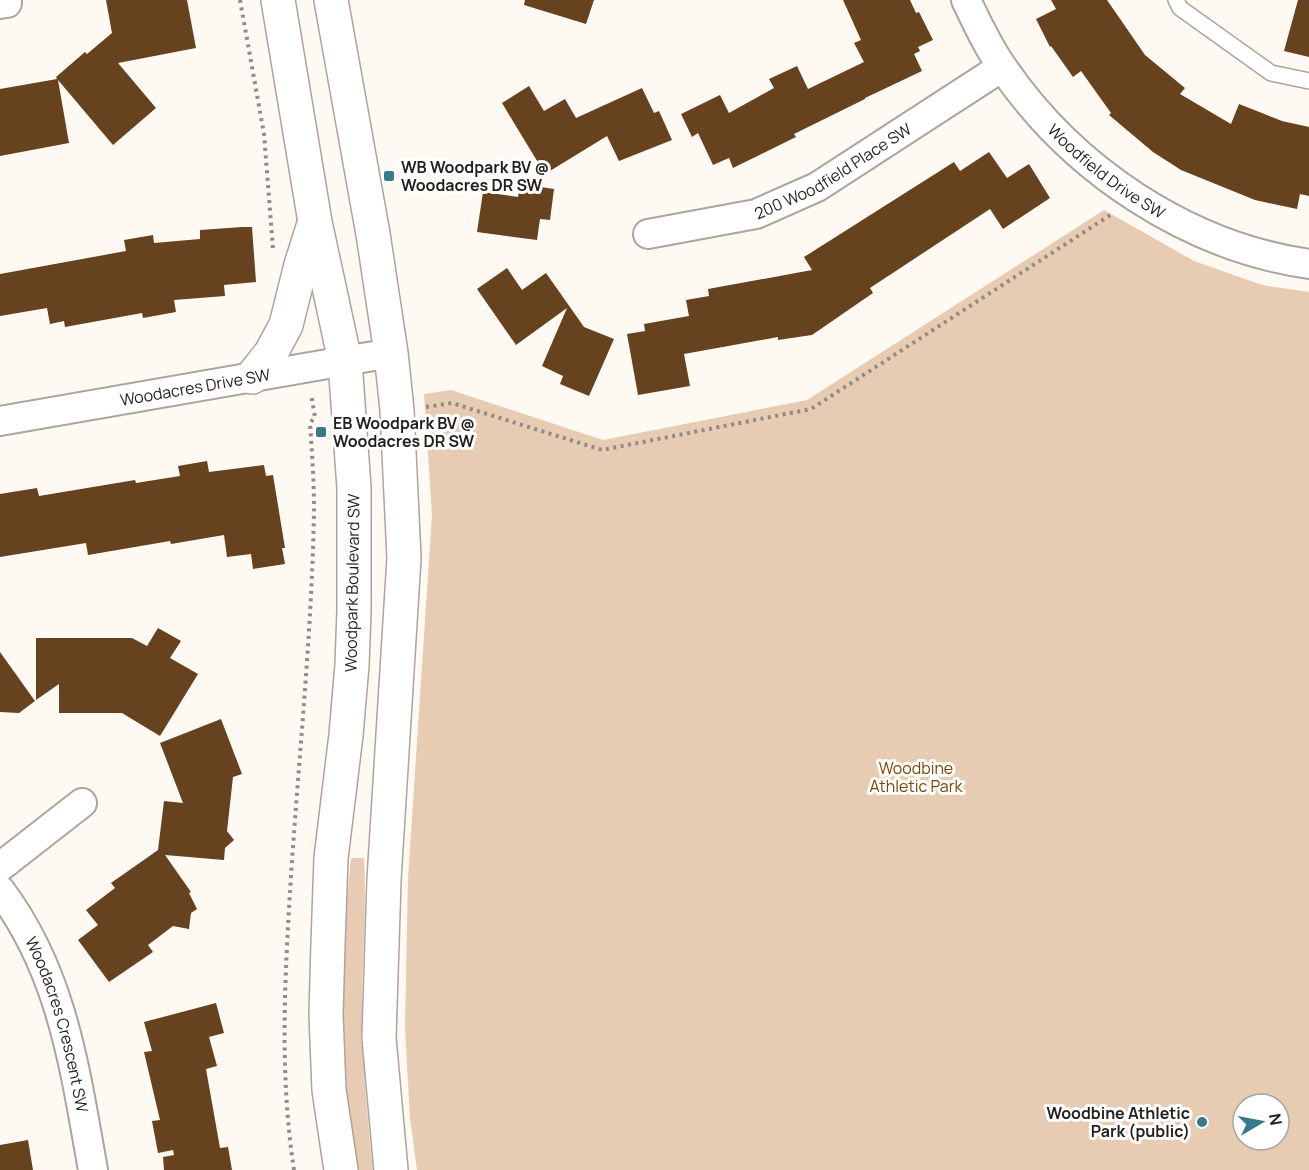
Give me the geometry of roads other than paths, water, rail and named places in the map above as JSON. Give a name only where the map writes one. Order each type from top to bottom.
[{"type":"street","name":"Woodpark Boulevard SW","points":[[278,0],[315,222],[345,361],[354,488],[354,611],[346,735],[331,858],[326,1015],[329,1090],[341,1170]]},
{"type":"street","points":[[331,0],[370,222],[391,353],[397,410],[404,558],[380,982],[379,1038],[391,1170]]},
{"type":"street","name":"Woodfield Drive SW","points":[[966,0],[1002,67],[1030,104],[1060,137],[1094,167],[1166,216],[1214,237],[1274,257],[1309,264]]},
{"type":"street","name":"200 Woodfield Place SW","points":[[648,234],[756,214],[817,188],[1002,67]]},
{"type":"street","points":[[252,377],[272,353],[286,325],[301,265],[315,222]]},
{"type":"street","name":"Woodacres Drive SW","points":[[0,422],[391,353]]},
{"type":"street","points":[[0,867],[82,803]]},
{"type":"street","name":"Woodacres Crescent SW","points":[[0,890],[22,922],[35,947],[58,1004],[74,1064],[93,1170]]},
{"type":"lane","points":[[1176,0],[1180,8],[1271,74],[1309,81]]},
{"type":"place","name":"WB Woodpark BV @ Woodacres DR SW","points":[[389,176]]},
{"type":"place","name":"EB Woodpark BV @ Woodacres DR SW","points":[[321,432]]},
{"type":"place","name":"Woodbine Athletic Park (public)","points":[[1202,1122]]},
{"type":"park label","name":"Woodbine Athletic Park","points":[[916,777]]}]
